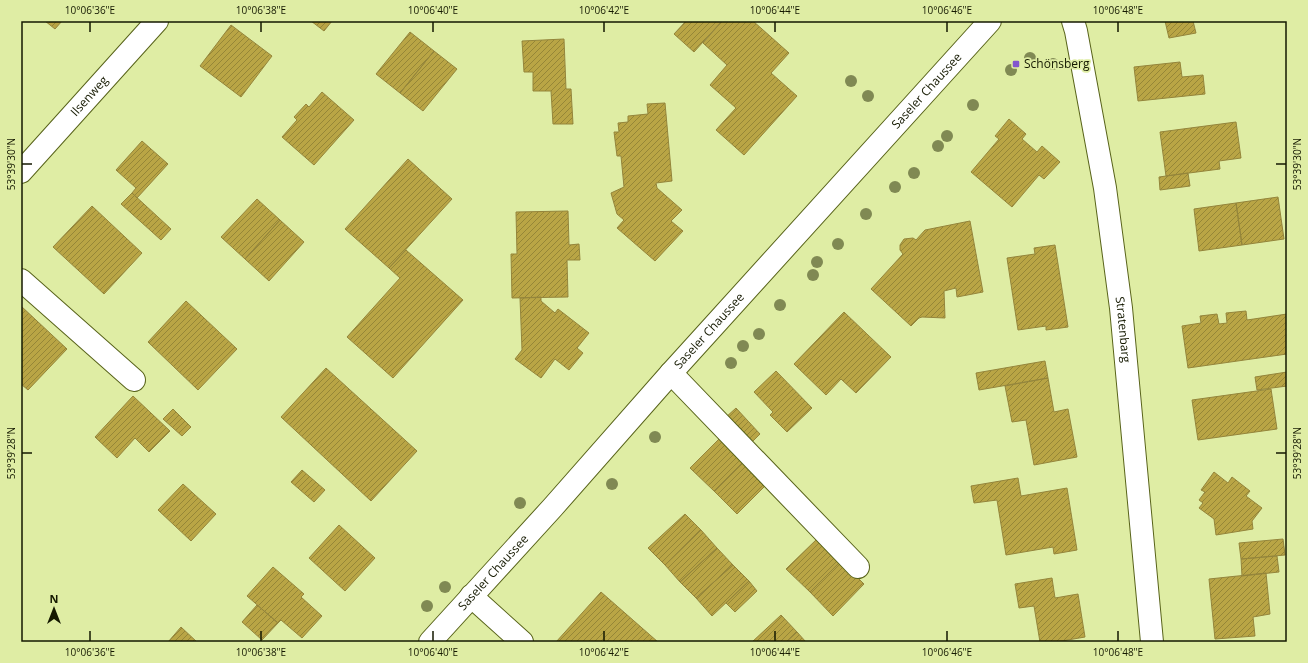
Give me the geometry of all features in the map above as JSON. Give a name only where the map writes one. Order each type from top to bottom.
[{"type":"main road","name":"Ilsenweg","points":[[21,172],[157,21]]},
{"type":"main road","name":"Saseler Chaussee","points":[[430,642],[990,21]]},
{"type":"main road","name":"Stratenbarg","points":[[1073,21],[1105,188],[1121,308],[1152,642]]},
{"type":"main road","points":[[21,280],[134,380]]},
{"type":"main road","points":[[671,373],[858,567]]},
{"type":"main road","points":[[471,596],[522,642]]},
{"type":"building","points":[[45,21],[62,21],[55,29]]},
{"type":"building","points":[[311,21],[332,21],[324,31]]},
{"type":"building","points":[[686,21],[722,21],[694,52],[674,34]]},
{"type":"building","points":[[722,21],[753,21],[789,53],[771,73],[797,96],[744,155],[716,130],[736,108],[710,85],[727,65],[703,43]]},
{"type":"building","points":[[1165,21],[1193,21],[1196,33],[1169,38]]},
{"type":"building","points":[[231,25],[272,56],[241,97],[200,66]]},
{"type":"building","points":[[410,32],[434,51],[400,93],[376,74]]},
{"type":"building","points":[[564,39],[566,89],[571,89],[573,124],[553,124],[551,91],[533,91],[533,72],[524,72],[522,41]]},
{"type":"building","points":[[434,51],[457,69],[423,111],[400,93]]},
{"type":"building","points":[[1180,62],[1182,77],[1203,75],[1205,94],[1138,101],[1134,67]]},
{"type":"building","points":[[322,92],[354,120],[314,165],[282,137],[297,120],[294,117],[306,104],[309,107]]},
{"type":"building","points":[[665,103],[672,181],[656,183],[657,188],[682,210],[671,221],[683,231],[655,261],[617,228],[624,220],[617,214],[611,193],[624,187],[621,156],[617,156],[614,132],[619,132],[618,123],[628,122],[628,116],[648,114],[647,104]]},
{"type":"building","points":[[1009,119],[1026,134],[1022,139],[1037,152],[1042,146],[1060,162],[1044,179],[1039,175],[1012,207],[971,172],[999,139],[995,136]]},
{"type":"building","points":[[1236,122],[1241,158],[1219,161],[1220,169],[1166,176],[1160,132]]},
{"type":"building","points":[[142,141],[168,164],[137,198],[132,193],[136,188],[116,170]]},
{"type":"building","points":[[408,159],[452,199],[389,268],[345,229]]},
{"type":"building","points":[[1188,173],[1190,186],[1160,190],[1159,177]]},
{"type":"building","points":[[132,193],[171,229],[161,240],[121,204]]},
{"type":"building","points":[[1278,197],[1284,239],[1242,245],[1236,203]]},
{"type":"building","points":[[257,199],[280,220],[245,259],[221,237]]},
{"type":"building","points":[[1236,203],[1242,245],[1199,251],[1194,209]]},
{"type":"building","points":[[92,206],[142,253],[104,294],[53,247]]},
{"type":"building","points":[[568,211],[569,245],[579,244],[580,260],[567,260],[568,297],[512,298],[511,254],[517,254],[516,212]]},
{"type":"building","points":[[280,220],[304,242],[269,281],[245,259]]},
{"type":"building","points":[[970,221],[983,292],[957,297],[956,288],[944,291],[945,318],[922,317],[911,326],[871,289],[903,254],[900,250],[900,245],[904,239],[913,238],[916,240],[925,230]]},
{"type":"building","points":[[1055,245],[1068,327],[1046,330],[1046,326],[1018,330],[1007,258],[1035,254],[1034,248]]},
{"type":"building","points":[[406,250],[463,300],[393,378],[347,337],[400,278],[389,268]]},
{"type":"building","points":[[541,297],[541,301],[555,313],[558,309],[589,333],[577,348],[583,353],[569,370],[555,359],[541,378],[515,359],[522,350],[520,298]]},
{"type":"building","points":[[186,301],[237,349],[198,390],[148,342]]},
{"type":"building","points":[[21,306],[67,349],[28,390],[21,384]]},
{"type":"building","points":[[1246,311],[1247,320],[1287,314],[1287,354],[1188,368],[1182,326],[1201,323],[1200,316],[1217,314],[1219,324],[1227,323],[1226,313]]},
{"type":"building","points":[[844,312],[891,357],[856,393],[841,379],[826,395],[794,364]]},
{"type":"building","points":[[1045,361],[1048,378],[979,390],[976,373]]},
{"type":"building","points":[[326,368],[417,451],[371,501],[281,417]]},
{"type":"building","points":[[776,371],[812,408],[787,432],[770,415],[773,412],[754,392]]},
{"type":"building","points":[[1287,372],[1287,386],[1257,390],[1255,377]]},
{"type":"building","points":[[1048,378],[1054,412],[1068,409],[1077,457],[1034,465],[1026,420],[1012,422],[1005,386]]},
{"type":"building","points":[[1271,389],[1277,429],[1198,440],[1192,400]]},
{"type":"building","points":[[133,396],[170,431],[149,452],[135,438],[117,458],[95,437]]},
{"type":"building","points":[[736,408],[760,434],[750,444],[725,418]]},
{"type":"building","points":[[173,409],[191,427],[182,436],[163,419]]},
{"type":"building","points":[[721,437],[744,461],[714,491],[690,468]]},
{"type":"building","points":[[744,461],[767,484],[737,514],[714,491]]},
{"type":"building","points":[[302,470],[325,490],[314,502],[291,482]]},
{"type":"building","points":[[1214,472],[1228,483],[1232,477],[1250,491],[1246,496],[1262,508],[1252,521],[1253,529],[1216,535],[1214,519],[1199,508],[1203,503],[1199,500],[1205,492],[1201,490]]},
{"type":"building","points":[[1018,478],[1021,496],[1067,488],[1077,550],[1054,554],[1053,547],[1006,555],[997,500],[974,503],[971,486]]},
{"type":"building","points":[[183,484],[216,514],[191,541],[158,510]]},
{"type":"building","points":[[685,514],[701,530],[665,565],[648,548]]},
{"type":"building","points":[[339,525],[375,558],[345,591],[309,558]]},
{"type":"building","points":[[701,530],[717,548],[680,582],[665,565]]},
{"type":"building","points":[[818,538],[841,561],[810,592],[786,569]]},
{"type":"building","points":[[1283,539],[1285,555],[1241,559],[1239,543]]},
{"type":"building","points":[[717,548],[733,565],[696,598],[680,582]]},
{"type":"building","points":[[1277,556],[1279,572],[1242,576],[1241,559]]},
{"type":"building","points":[[841,561],[864,584],[833,616],[810,592]]},
{"type":"building","points":[[733,565],[749,581],[712,616],[696,598]]},
{"type":"building","points":[[273,567],[304,594],[301,597],[322,616],[302,638],[281,620],[278,623],[247,596]]},
{"type":"building","points":[[1266,573],[1270,614],[1253,617],[1255,636],[1215,639],[1209,579]]},
{"type":"building","points":[[1052,578],[1055,598],[1078,594],[1085,637],[1056,642],[1040,642],[1034,606],[1019,608],[1015,584]]},
{"type":"building","points":[[749,581],[757,591],[735,612],[726,603]]},
{"type":"building","points":[[601,592],[658,642],[556,642]]},
{"type":"building","points":[[257,605],[278,623],[262,640],[242,622]]},
{"type":"building","points":[[781,615],[797,632],[786,642],[752,642]]},
{"type":"building","points":[[181,627],[197,642],[168,642]]},
{"type":"building","points":[[797,632],[806,642],[786,642]]},
{"type":"place","name":"Schönsberg","points":[[1016,64]]}]
